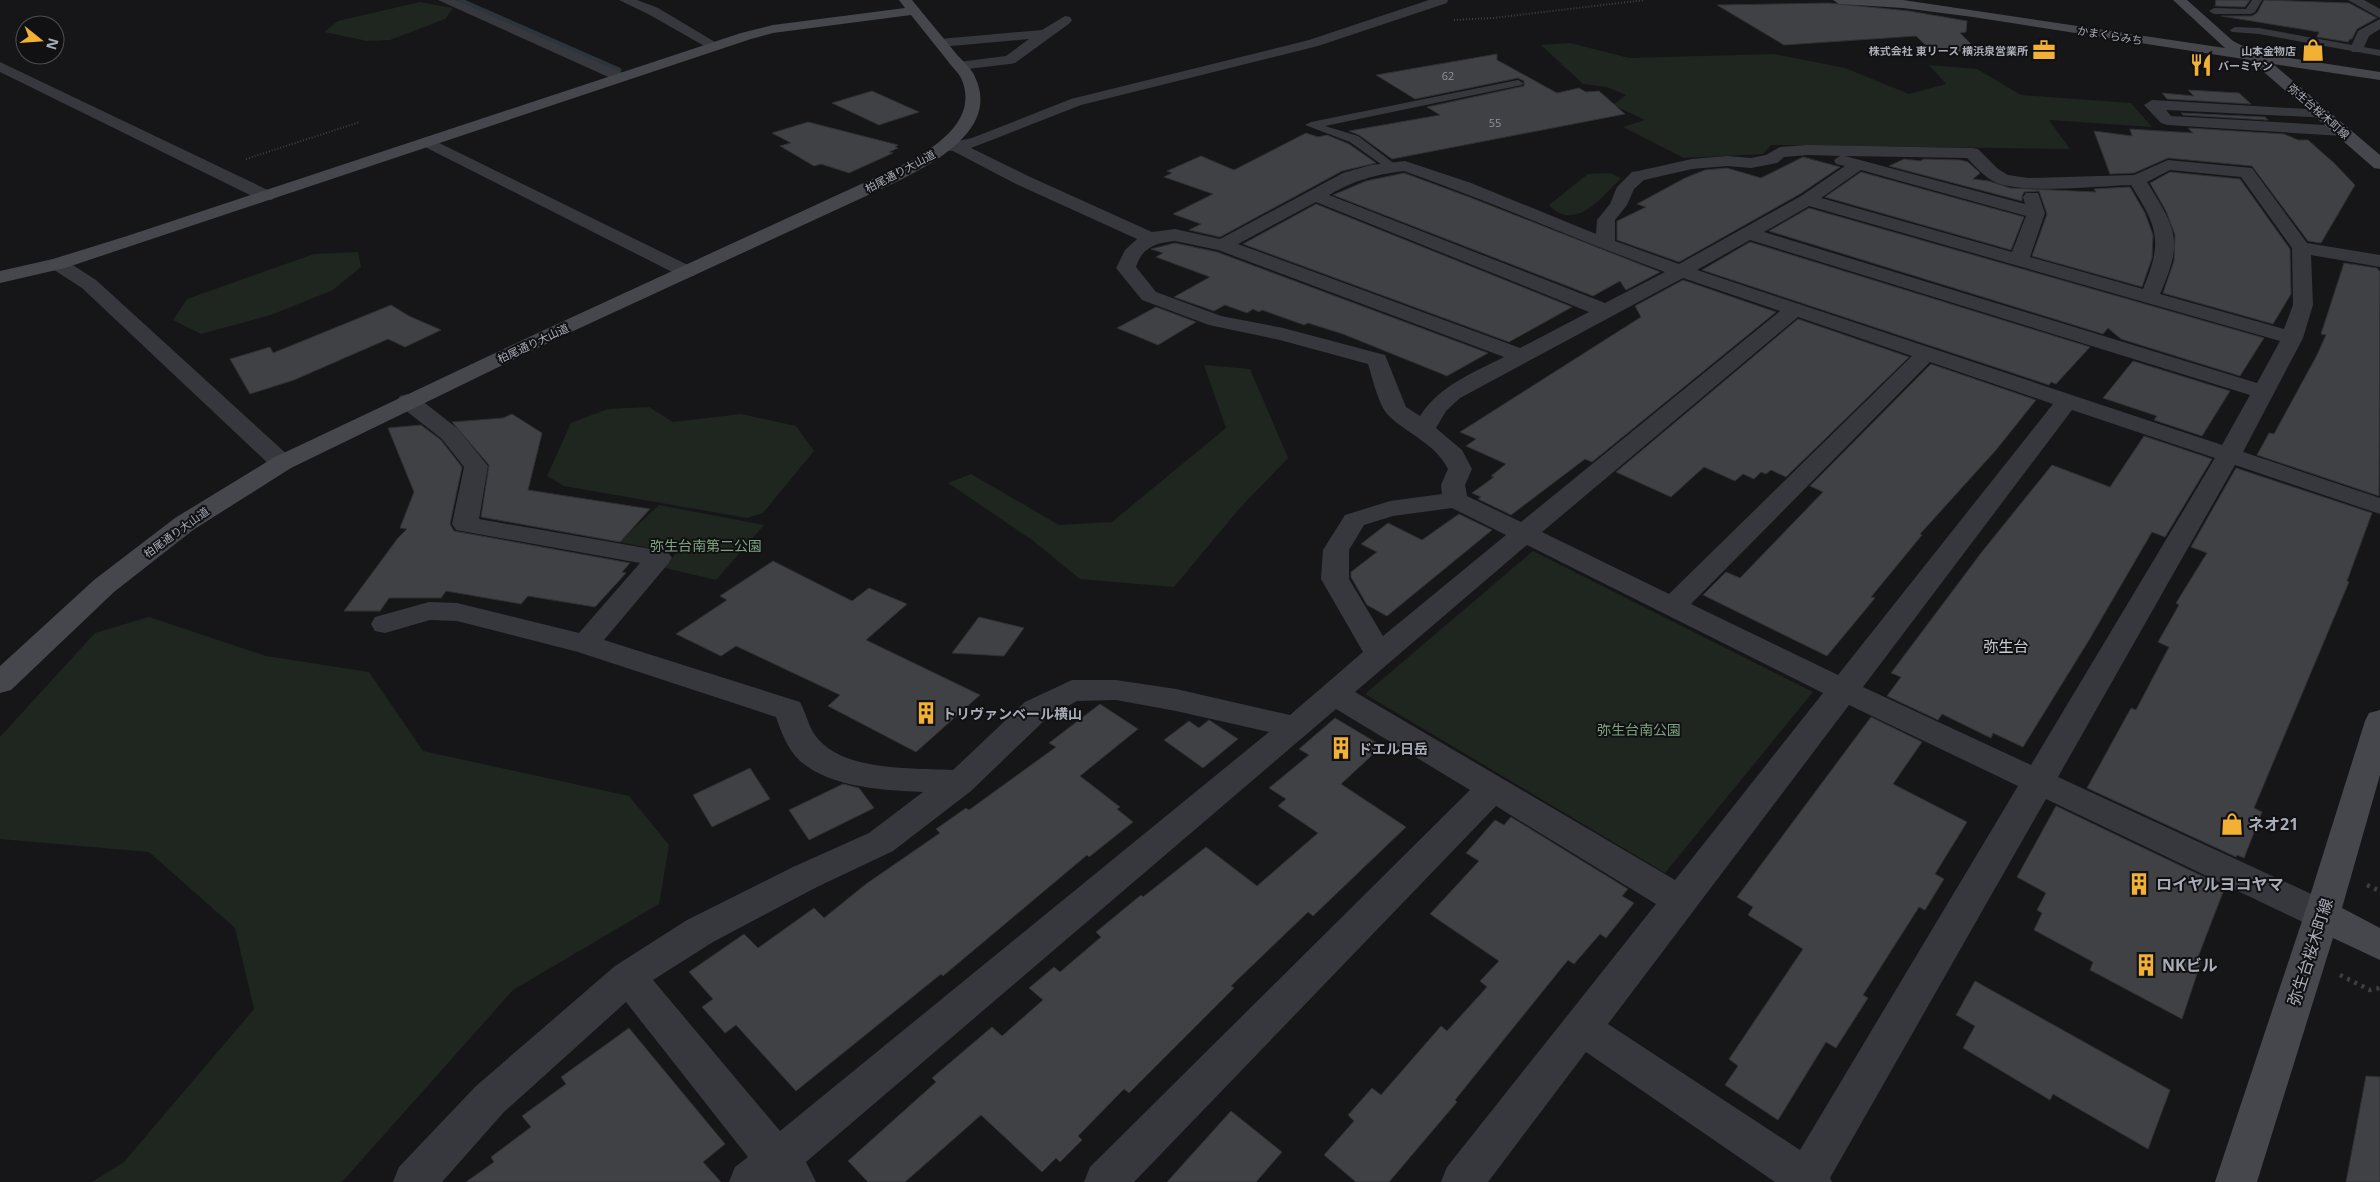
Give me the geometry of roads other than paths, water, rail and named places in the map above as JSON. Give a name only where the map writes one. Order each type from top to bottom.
[{"type":"street","points":[[444,0],[620,77]]},
{"type":"street","points":[[625,0],[653,11],[714,45]]},
{"type":"street","points":[[951,147],[976,142],[1076,102],[1313,43],[1442,0]]},
{"type":"street","name":"かまくらみち","points":[[1839,0],[1903,4],[1965,12],[2380,76]]},
{"type":"street","points":[[2179,0],[2228,44],[2258,58]]},
{"type":"street","points":[[2201,0],[2254,48],[2258,58]]},
{"type":"street","points":[[2354,0],[2380,14]]},
{"type":"street","points":[[0,277],[58,264],[714,45],[773,29],[909,6]]},
{"type":"street","name":"柏尾通り大山道","points":[[0,683],[104,586],[184,524],[282,463],[408,401],[892,177],[951,147],[966,124],[972,110],[974,90],[968,77],[909,6]]},
{"type":"street","points":[[959,66],[1010,60],[1064,20]]},
{"type":"street","points":[[2357,49],[2363,34],[2380,22]]},
{"type":"street","points":[[940,43],[1046,34]]},
{"type":"street","name":"弥生台桜木町線","points":[[2258,58],[2380,164]]},
{"type":"street","points":[[0,66],[266,196]]},
{"type":"street","points":[[2324,115],[2152,105],[2167,120],[2342,131]]},
{"type":"street","points":[[427,142],[687,272]]},
{"type":"street","points":[[951,147],[1150,238]]},
{"type":"street","points":[[1581,1027],[1808,1181],[2229,455],[2292,338],[2303,304],[2301,248],[2246,172],[2168,165],[2137,180],[2028,183],[2003,179],[1992,173],[1972,153],[1806,150],[1780,152],[1771,159],[1751,163],[1727,161],[1692,164],[1638,176],[1626,187],[1618,205],[1606,220],[1605,244]]},
{"type":"street","points":[[1806,150],[2036,213]]},
{"type":"street","points":[[1423,429],[1436,407],[1452,393],[1681,271],[1807,200],[1858,165]]},
{"type":"street","points":[[1223,245],[1349,176],[1371,170],[1405,166],[1465,187],[1605,244],[1681,271],[2380,506]]},
{"type":"street","points":[[2137,180],[2164,225],[2163,252],[2158,276],[2149,297]]},
{"type":"street","points":[[2019,260],[2036,213],[2028,183]]},
{"type":"street","points":[[1314,195],[1606,311]]},
{"type":"street","points":[[1807,200],[2292,338]]},
{"type":"street","points":[[1747,233],[2262,392]]},
{"type":"street","points":[[1455,500],[1453,485],[1460,469],[1453,455],[1423,429],[1396,410],[1377,360],[1283,334],[1216,321],[1149,296],[1126,268],[1128,258],[1136,247],[1150,238],[1175,235],[1223,245],[1522,356]]},
{"type":"street","points":[[2301,248],[2380,262]]},
{"type":"street","points":[[58,264],[89,284],[282,463]]},
{"type":"street","points":[[628,977],[774,1175],[1335,694],[1379,654],[1794,310]]},
{"type":"street","points":[[1672,607],[1926,354]]},
{"type":"street","points":[[408,401],[450,434],[476,466],[465,524],[658,558],[585,644]]},
{"type":"street","points":[[1462,1182],[2067,401]]},
{"type":"street","points":[[1379,654],[1335,579],[1336,550],[1354,520],[1390,509],[1455,500],[1843,690],[2322,915],[2380,945]]},
{"type":"street","points":[[385,624],[429,611],[457,612],[585,644],[788,710],[798,736],[813,754],[841,769],[893,778],[960,782]]},
{"type":"street","points":[[414,1182],[490,1099],[628,977],[700,931],[805,877],[881,842],[960,782],[1036,710],[1072,691],[1124,691],[1176,700],[1296,727]]},
{"type":"street","points":[[1335,694],[1679,900]]},
{"type":"street","name":"弥生台桜木町線","points":[[2236,1182],[2308,960],[2380,721]]},
{"type":"street","points":[[1105,1182],[1493,788]]},
{"type":"lane","points":[[2214,11],[2248,12],[2252,10],[2257,0]]},
{"type":"lane","points":[[2235,30],[2259,31],[2380,53]]},
{"type":"lane","points":[[1392,168],[1354,139],[1311,125],[1518,83]]},
{"type":"waterway","points":[[459,0],[619,70]]},
{"type":"place","name":"株式会社 東リース 横浜泉営業所","points":[[2044,50]]},
{"type":"place","name":"山本金物店","points":[[2313,50]]},
{"type":"place","name":"バーミヤン","points":[[2201,65]]},
{"type":"place","name":"トリヴァンベール横山","points":[[926,713]]},
{"type":"place","name":"ドエル日岳","points":[[1341,748]]},
{"type":"place","name":"ネオ21","points":[[2232,824]]},
{"type":"place","name":"ロイヤルヨコヤマ","points":[[2139,884]]},
{"type":"place","name":"NKビル","points":[[2146,965]]},
{"type":"district","name":"弥生台","points":[[2006,646]]},
{"type":"park label","name":"弥生台南第二公園","points":[[706,545]]},
{"type":"park label","name":"弥生台南公園","points":[[1639,729]]}]
